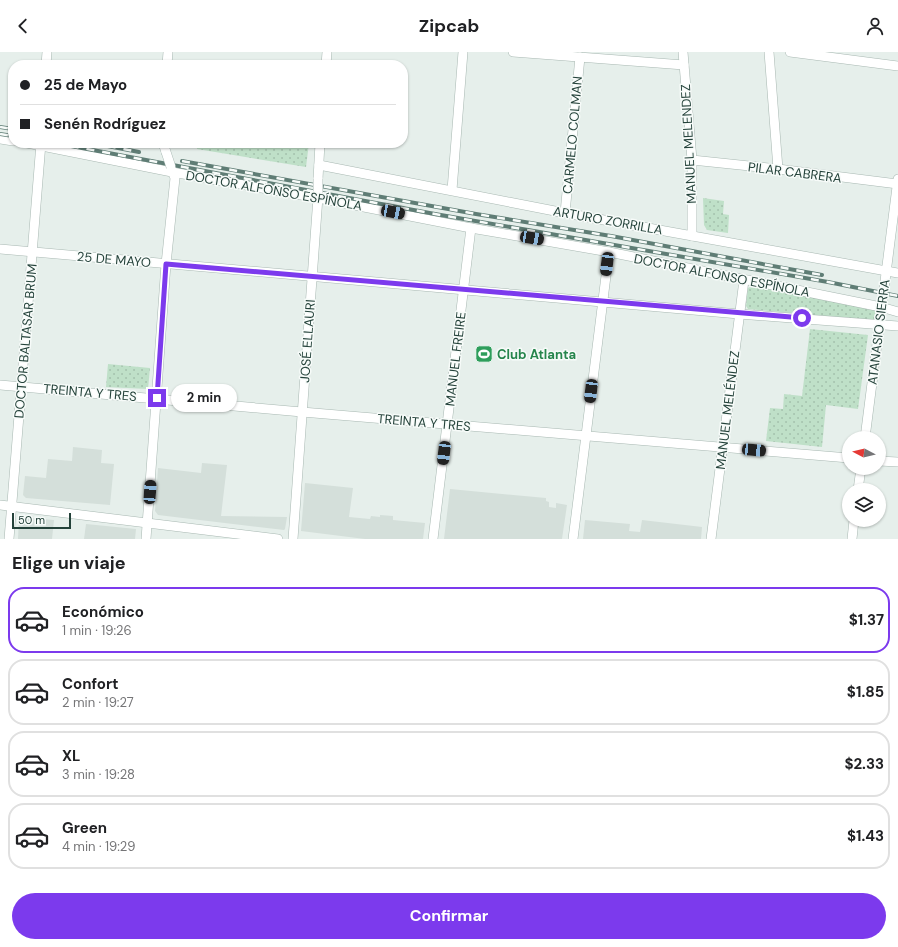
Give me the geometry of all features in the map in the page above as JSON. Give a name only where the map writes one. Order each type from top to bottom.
[{"type":"street","points":[[452,190],[463,52]]},
{"type":"street","points":[[513,52],[684,65]]},
{"type":"street","name":"MANUEL MELENDEZ","points":[[684,52],[692,160],[692,236]]},
{"type":"street","points":[[769,52],[778,169]]},
{"type":"street","points":[[790,52],[898,66]]},
{"type":"street","name":"CARMELO COLMAN","points":[[565,213],[580,57]]},
{"type":"street","name":"DOCTOR BALTASAR BRUM","points":[[9,539],[41,148]]},
{"type":"street","name":"DOCTOR ALFONSO ESPÍNOLA","points":[[61,148],[472,228],[609,252],[881,307],[898,312]]},
{"type":"street","points":[[146,539],[166,264],[174,178],[164,148]]},
{"type":"street","name":"JOSÉ ELLAURI","points":[[293,539],[318,197],[320,148]]},
{"type":"street","name":"PILAR CABRERA","points":[[692,160],[898,182]]},
{"type":"street","name":"ARTURO ZORRILLA","points":[[319,165],[565,213],[898,273]]},
{"type":"street","name":"ATANASIO SIERRA","points":[[866,431],[898,182]]},
{"type":"street","name":"MANUEL FREIRE","points":[[433,539],[472,228]]},
{"type":"street","name":"25 DE MAYO","points":[[0,249],[740,314],[898,326]]},
{"type":"street","points":[[573,539],[609,252]]},
{"type":"street","name":"MANUEL MELÉNDEZ","points":[[711,539],[744,280]]},
{"type":"street","name":"TREINTA Y TRES","points":[[0,385],[842,457]]},
{"type":"street","points":[[886,461],[898,462]]},
{"type":"street","points":[[0,505],[278,539]]},
{"type":"street","points":[[852,539],[853,527]]},
{"type":"shaded area","points":[[73,447],[102,450],[101,463],[114,464],[110,505],[26,498],[23,495],[25,476],[46,478],[48,459],[72,461]]},
{"type":"shaded area","points":[[202,463],[227,465],[221,516],[287,517],[285,529],[158,515],[155,511],[158,468],[201,473]]},
{"type":"shaded area","points":[[305,483],[353,488],[349,517],[370,519],[371,516],[393,516],[393,520],[425,523],[423,539],[365,539],[301,531]]},
{"type":"shaded area","points":[[450,489],[546,498],[546,501],[549,502],[549,507],[556,508],[556,503],[567,505],[562,539],[444,539]]},
{"type":"shaded area","points":[[19,517],[54,520],[52,539],[18,539]]},
{"type":"shaded area","points":[[585,520],[630,524],[629,531],[640,532],[642,520],[702,527],[701,539],[583,539]]},
{"type":"shaded area","points":[[86,524],[136,529],[135,539],[84,539]]},
{"type":"green space","points":[[197,148],[308,148],[306,167]]},
{"type":"green space","points":[[703,198],[724,201],[723,214],[729,215],[728,233],[707,230],[704,225]]},
{"type":"green space","points":[[752,286],[874,309],[876,311],[875,319],[873,321],[748,309],[746,306],[748,288]]},
{"type":"green space","points":[[810,329],[868,335],[858,409],[826,405],[822,447],[766,441],[770,408],[783,409],[784,394],[802,396]]},
{"type":"green space","points":[[108,364],[150,368],[148,389],[106,387]]},
{"type":"railway","points":[[0,127],[8,128]]},
{"type":"railway","points":[[0,134],[8,135]]},
{"type":"railway","points":[[82,148],[435,214],[828,282],[898,296]]},
{"type":"railway","points":[[118,148],[139,152]]},
{"type":"railway","points":[[182,161],[476,214],[611,236],[822,275]]},
{"type":"place","name":"Club Atlanta","points":[[484,354]]},
{"type":"route","points":[[157,398],[166,264],[740,314],[802,318]]}]
